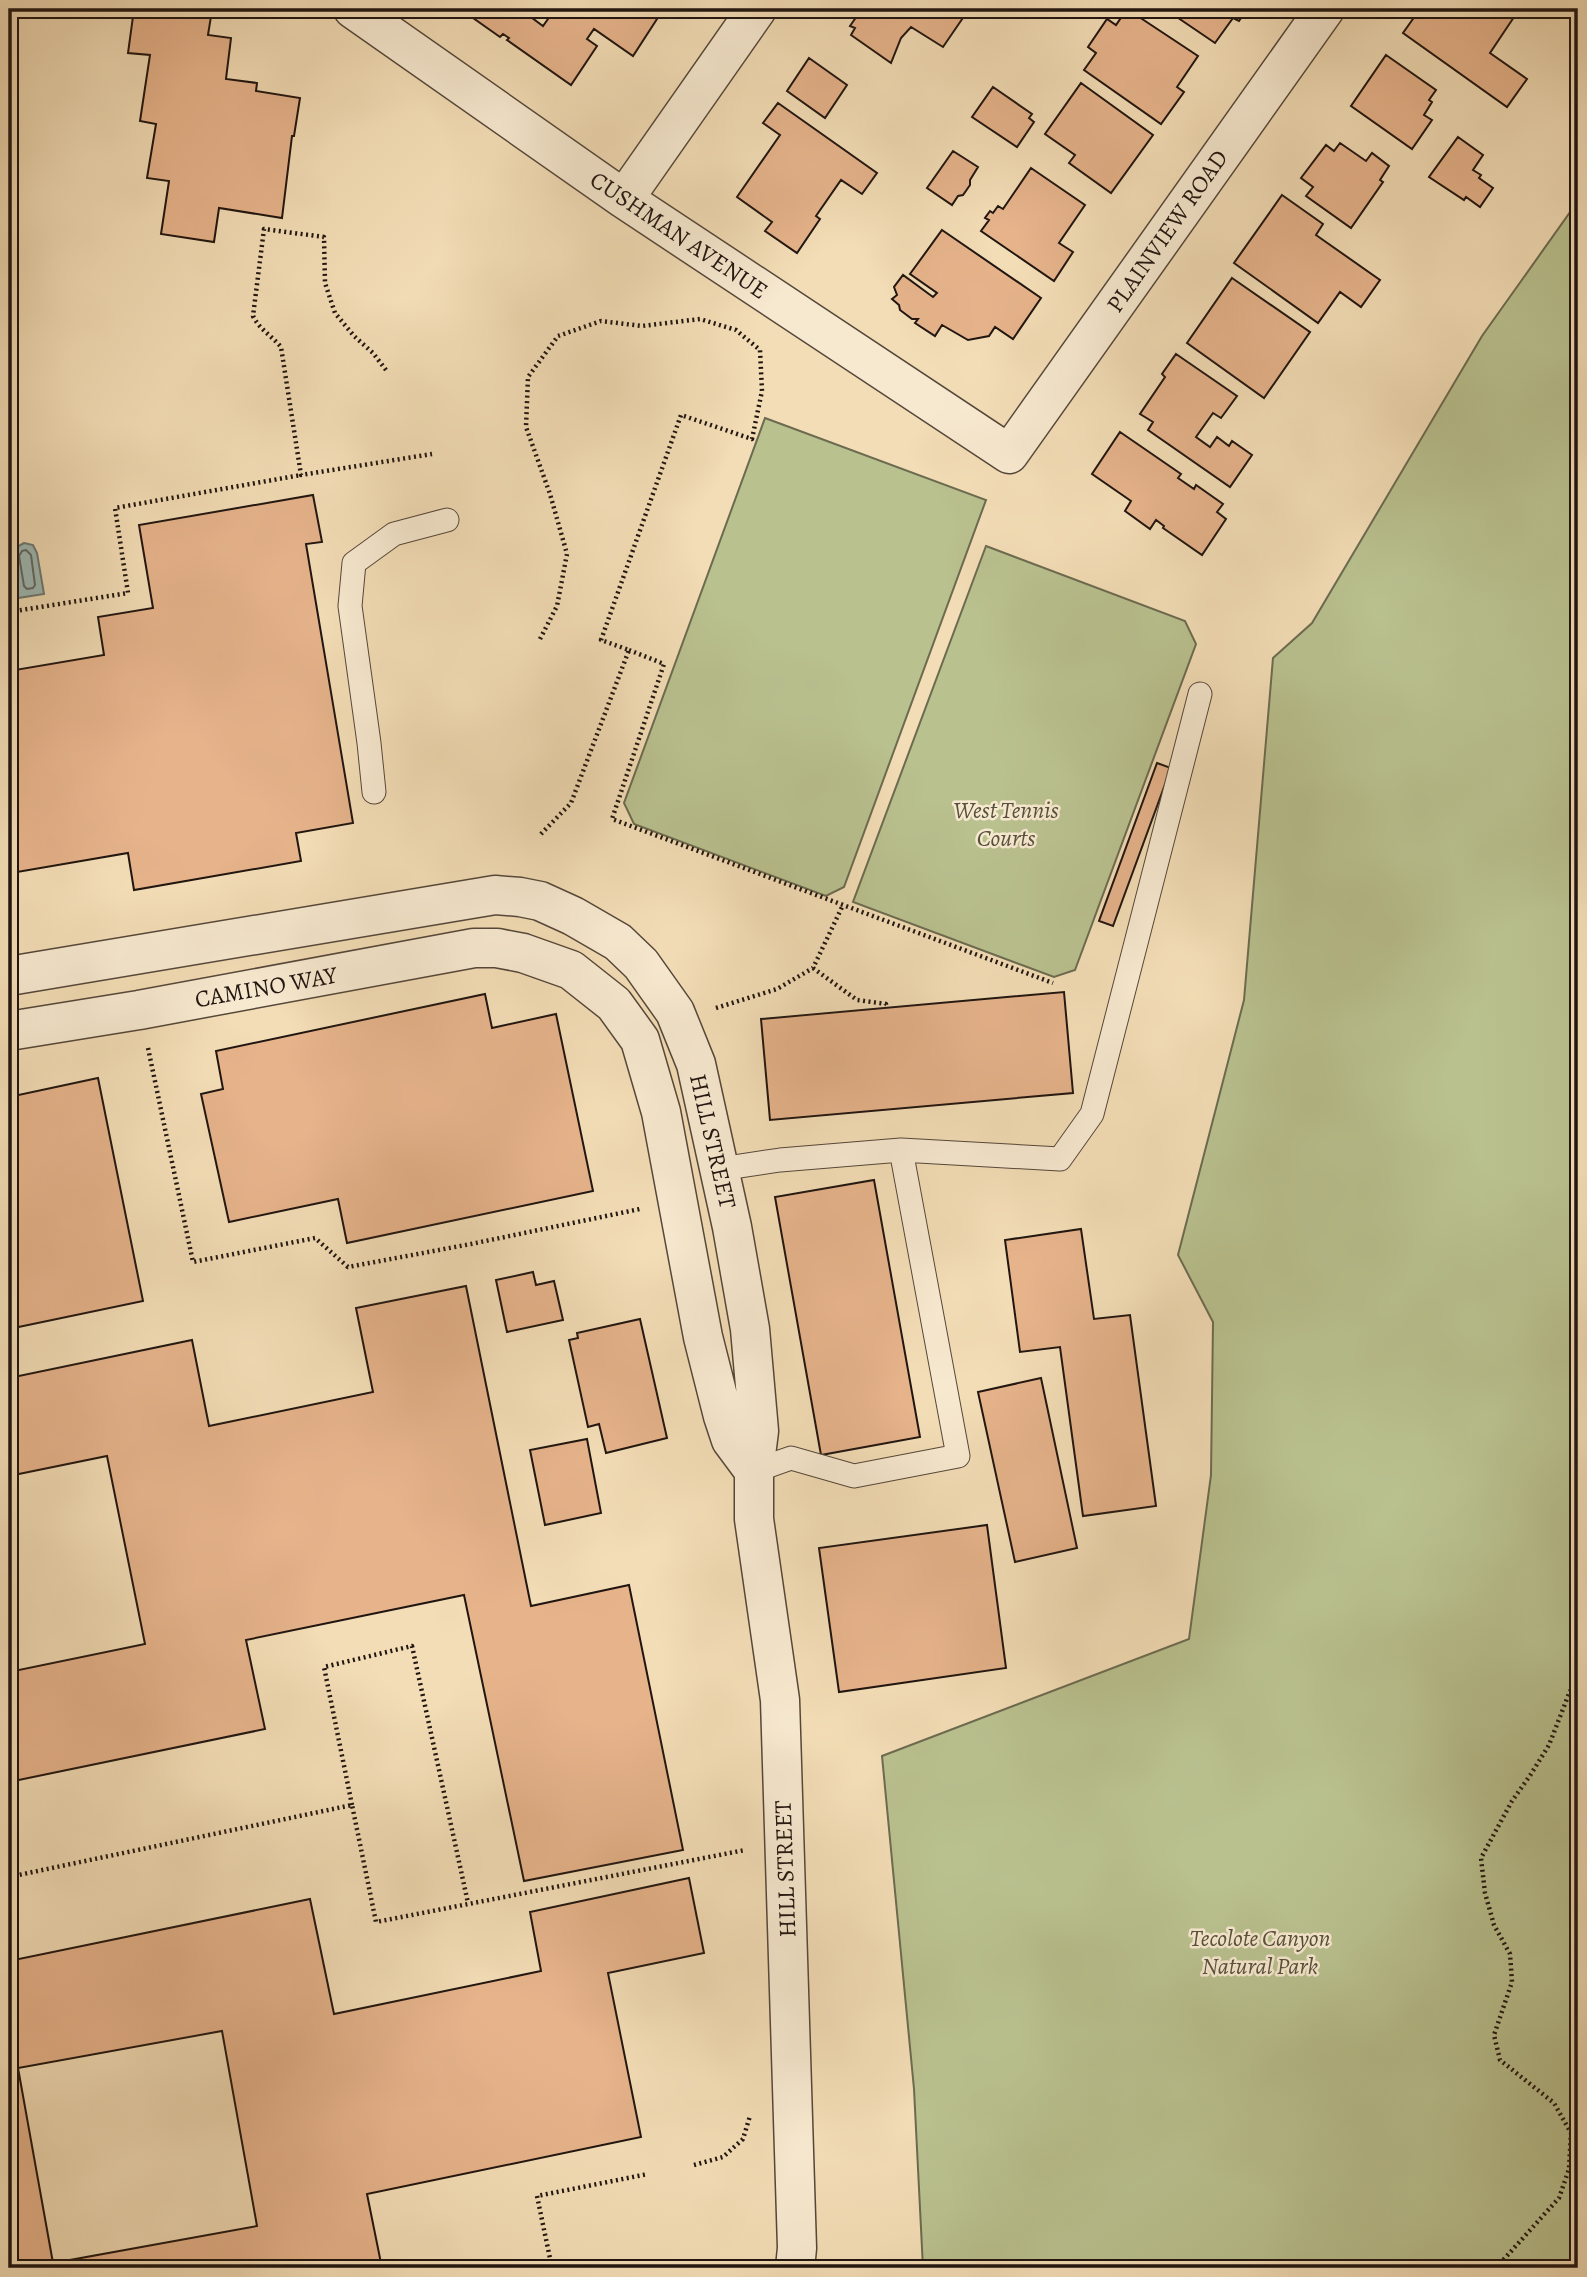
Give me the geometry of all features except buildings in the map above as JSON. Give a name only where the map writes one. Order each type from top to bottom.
[{"type":"street","name":"CUSHMAN AVENUE","points":[[353,9],[624,199],[1009,454]]},
{"type":"street","points":[[624,199],[757,9]]},
{"type":"street","name":"PLAINVIEW ROAD","points":[[1009,454],[1325,9]]},
{"type":"street","name":"HILL STREET","points":[[9,976],[495,895],[540,901],[618,942],[641,964],[675,1012],[696,1064],[720,1169],[750,1329],[759,1431],[754,1471],[754,1519],[780,1700],[795,2268]]},
{"type":"street","name":"CAMINO WAY","points":[[9,1031],[139,1010],[474,948],[497,948],[523,953]]},
{"type":"street","name":"HILL STREET","points":[[523,953],[571,970],[614,1004],[640,1040],[661,1112],[703,1337],[723,1416],[731,1440],[754,1471]]},
{"type":"lane","points":[[374,792],[349,606],[354,563],[394,534],[447,520]]},
{"type":"lane","points":[[720,1169],[780,1160],[901,1150],[1060,1159],[1092,1114],[1200,694]]},
{"type":"lane","points":[[754,1471],[791,1458],[854,1476],[958,1455],[901,1150]]},
{"type":"path","points":[[301,475],[281,347],[274,338],[257,326],[253,316],[264,229],[324,237],[325,283],[335,313],[386,370]]},
{"type":"path","points":[[540,639],[557,606],[567,554],[526,427],[528,377],[558,336],[601,321],[642,326],[700,319],[736,330],[760,350],[762,391],[752,439],[681,415],[601,640],[664,663],[612,819],[1053,982]]},
{"type":"path","points":[[9,612],[128,593],[115,508],[432,454]]},
{"type":"path","points":[[540,835],[571,803],[629,650]]},
{"type":"path","points":[[715,1009],[777,989],[813,968],[843,905]]},
{"type":"path","points":[[813,968],[857,1000],[886,1004],[886,1008]]},
{"type":"path","points":[[139,1010],[193,1262],[315,1238],[348,1267],[645,1208]]},
{"type":"path","points":[[468,1903],[412,1647],[324,1667],[376,1922],[756,1848]]},
{"type":"path","points":[[1496,2268],[1559,2198],[1569,2169],[1571,2133],[1554,2103],[1500,2060],[1494,2035],[1512,1982],[1510,1954],[1494,1925],[1485,1893],[1481,1858],[1512,1801],[1549,1745],[1570,1692],[1578,1694]]},
{"type":"path","points":[[9,1877],[352,1805]]},
{"type":"path","points":[[694,2165],[723,2157],[744,2138],[751,2112]]},
{"type":"path","points":[[552,2268],[537,2196],[648,2174]]},
{"type":"green space","name":"Tecolote Canyon Natural Park","points":[[1578,201],[1578,2268],[923,2268],[914,2089],[882,1756],[1189,1639],[1211,1475],[1213,1322],[1178,1255],[1244,1000],[1273,658],[1312,623],[1482,336]]},
{"type":"green space","points":[[765,418],[986,500],[844,887],[826,896],[634,824],[624,803]]},
{"type":"green space","name":"West Tennis Courts","points":[[986,546],[1185,621],[1196,644],[1075,970],[1054,977],[853,902]]},
{"type":"water","points":[[24,543],[33,545],[37,553],[44,594],[18,598],[13,559],[18,547]]}]
